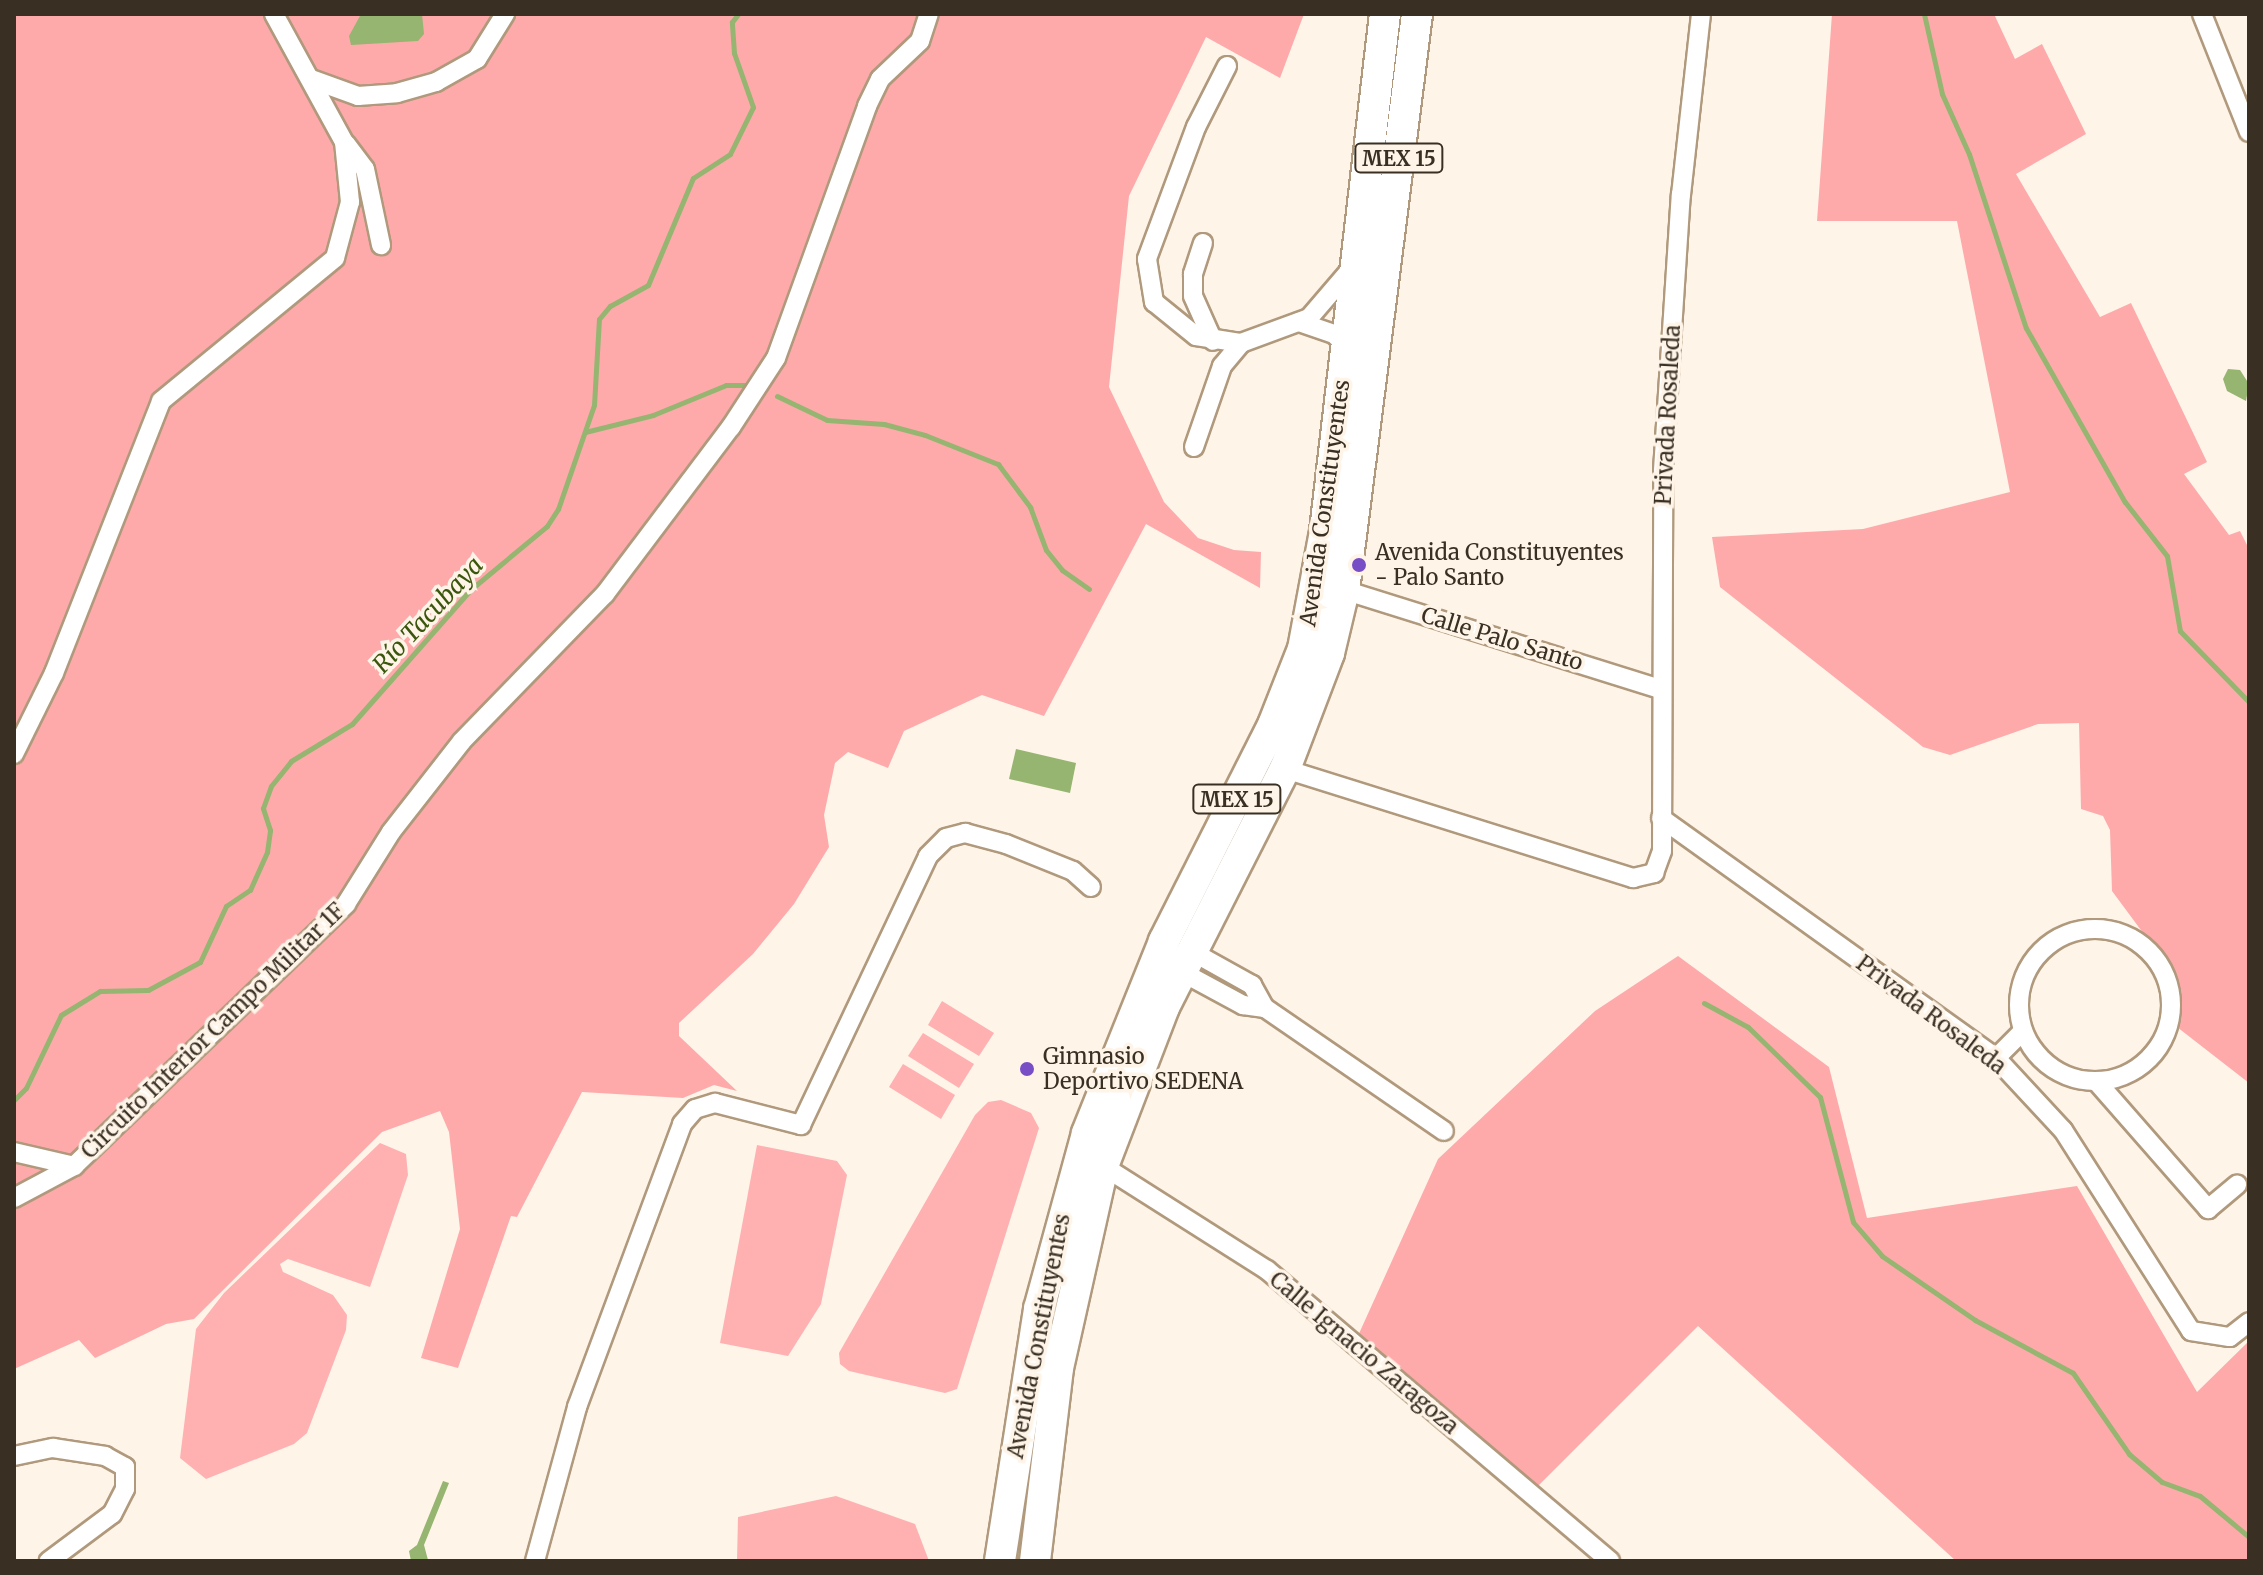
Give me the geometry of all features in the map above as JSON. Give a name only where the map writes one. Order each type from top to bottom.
[{"type":"highway","name":"Avenida Constituyentes","points":[[1000,1561],[1039,1309],[1087,1133],[1164,941],[1273,725],[1303,649],[1325,531],[1385,14]]},
{"type":"highway","name":"Avenida Constituyentes","points":[[1035,1561],[1058,1368],[1103,1166],[1130,1088],[1185,961],[1285,769],[1329,653],[1344,590],[1417,14]]},
{"type":"street","points":[[274,14],[344,142],[365,169],[381,245]]},
{"type":"street","points":[[311,79],[358,96],[436,82],[477,59],[505,14]]},
{"type":"street","name":"Circuito Interior Campo Militar 1F","points":[[14,1152],[74,1166],[346,904],[391,832],[462,741],[605,594],[731,427],[776,358],[880,79],[920,41],[929,14]]},
{"type":"street","name":"Privada Rosaleda","points":[[1285,769],[1633,878],[1654,873],[1662,851],[1660,689],[1663,470],[1681,195],[1701,14]]},
{"type":"street","points":[[2202,14],[2249,132]]},
{"type":"street","points":[[1227,66],[1196,127],[1147,259],[1148,281],[1162,311],[1185,331],[1213,341],[1241,343],[1299,322],[1324,305],[1356,263]]},
{"type":"street","points":[[14,754],[54,673],[161,401],[335,258],[350,202],[344,142]]},
{"type":"street","points":[[1203,243],[1193,274],[1193,296],[1213,341]]},
{"type":"street","points":[[1299,322],[1334,334],[1346,345]]},
{"type":"street","points":[[1194,447],[1222,366],[1241,343]]},
{"type":"street","name":"Calle Palo Santo","points":[[1344,590],[1660,689]]},
{"type":"street","name":"Privada Rosaleda","points":[[1661,818],[1996,1058],[2063,1130],[2191,1331],[2230,1337],[2249,1322]]},
{"type":"street","points":[[535,1561],[577,1407],[682,1124],[695,1109],[715,1103],[801,1125],[928,856],[946,838],[965,833],[1006,844],[1073,871],[1091,887]]},
{"type":"street","points":[[2097,1082],[2142,1066],[2168,1026],[2167,979],[2138,941],[2093,928],[2048,944],[2022,984],[2023,1031],[2052,1068],[2097,1082],[2208,1209],[2237,1185]]},
{"type":"street","points":[[1185,961],[1243,1005],[1265,1008],[1444,1131]]},
{"type":"street","points":[[1996,1058],[2023,1031]]},
{"type":"street","points":[[14,1198],[74,1166]]},
{"type":"street","name":"Calle Ignacio Zaragoza","points":[[1103,1166],[1267,1270],[1610,1561]]},
{"type":"street","points":[[14,1456],[53,1448],[105,1456],[125,1467],[125,1489],[112,1514],[49,1561]]},
{"type":"shaded area","points":[[14,14],[1304,14],[1280,78],[1206,37],[1129,196],[1109,387],[1164,502],[1198,538],[1234,550],[1261,552],[1260,588],[1146,524],[1044,716],[982,695],[904,731],[888,768],[848,752],[835,763],[824,815],[829,847],[794,904],[753,954],[679,1023],[679,1036],[737,1091],[714,1085],[683,1098],[582,1092],[517,1217],[511,1216],[458,1368],[421,1358],[460,1229],[449,1132],[440,1111],[382,1132],[194,1319],[166,1324],[95,1358],[79,1340],[14,1369]]},
{"type":"shaded area","points":[[361,14],[422,14],[424,34],[418,41],[351,45],[349,36]]},
{"type":"shaded area","points":[[1832,14],[1994,14],[2015,59],[2042,44],[2086,134],[2016,174],[2100,317],[2131,303],[2207,462],[2184,474],[2229,535],[2240,531],[2249,549],[2249,1083],[2177,1027],[2180,1002],[2175,976],[2112,891],[2110,830],[2103,816],[2081,809],[2079,723],[2038,724],[1950,755],[1923,747],[1720,587],[1712,537],[1863,529],[2010,492],[1957,221],[1817,221]]},
{"type":"shaded area","points":[[2228,369],[2240,370],[2249,384],[2246,401],[2227,391],[2223,379]]},
{"type":"shaded area","points":[[1016,749],[1076,763],[1070,793],[1009,779]]},
{"type":"shaded area","points":[[1678,956],[1829,1067],[1867,1218],[2077,1186],[2197,1392],[2249,1341],[2249,1561],[1956,1561],[1698,1326],[1538,1486],[1357,1338],[1438,1159],[1595,1011]]},
{"type":"shaded area","points":[[942,1001],[994,1033],[979,1056],[928,1025]]},
{"type":"shaded area","points":[[923,1033],[974,1064],[959,1088],[908,1056]]},
{"type":"shaded area","points":[[903,1064],[955,1095],[941,1119],[889,1087]]},
{"type":"shaded area","points":[[1001,1100],[1031,1113],[1039,1128],[957,1389],[945,1393],[849,1371],[840,1364],[839,1353],[975,1115],[988,1102]]},
{"type":"shaded area","points":[[380,1143],[406,1154],[408,1175],[370,1287],[288,1259],[280,1264],[283,1272],[333,1295],[347,1315],[346,1330],[307,1433],[294,1444],[206,1479],[180,1458],[196,1329],[224,1293]]},
{"type":"shaded area","points":[[757,1145],[837,1161],[847,1175],[821,1304],[788,1356],[720,1343]]},
{"type":"shaded area","points":[[443,1481],[449,1483],[424,1545],[428,1560],[411,1561],[409,1551],[417,1545]]},
{"type":"shaded area","points":[[836,1496],[915,1524],[929,1561],[737,1561],[738,1517]]},
{"type":"waterway","name":"Río Tacubaya","points":[[14,1100],[26,1088],[61,1015],[100,991],[148,990],[200,962],[226,906],[250,890],[267,852],[270,830],[263,808],[271,786],[291,761],[352,724],[470,590],[547,526],[558,509],[594,405],[599,319],[610,306],[648,285],[693,178],[730,154],[753,107],[734,53],[732,22],[738,14]]},
{"type":"waterway","points":[[1924,14],[1942,94],[1969,154],[2026,328],[2125,502],[2167,556],[2180,631],[2249,702]]},
{"type":"waterway","points":[[585,432],[653,415],[726,385],[747,385]]},
{"type":"waterway","points":[[777,396],[827,420],[884,424],[925,435],[998,464],[1030,507],[1046,550],[1062,570],[1089,589]]},
{"type":"waterway","points":[[1704,1003],[1748,1027],[1820,1097],[1853,1222],[1882,1256],[1975,1320],[2073,1373],[2129,1454],[2162,1482],[2200,1496],[2249,1537]]},
{"type":"place","name":"Avenida Constituyentes - Palo Santo","points":[[1359,565]]},
{"type":"place","name":"Gimnasio Deportivo SEDENA","points":[[1027,1069]]}]
